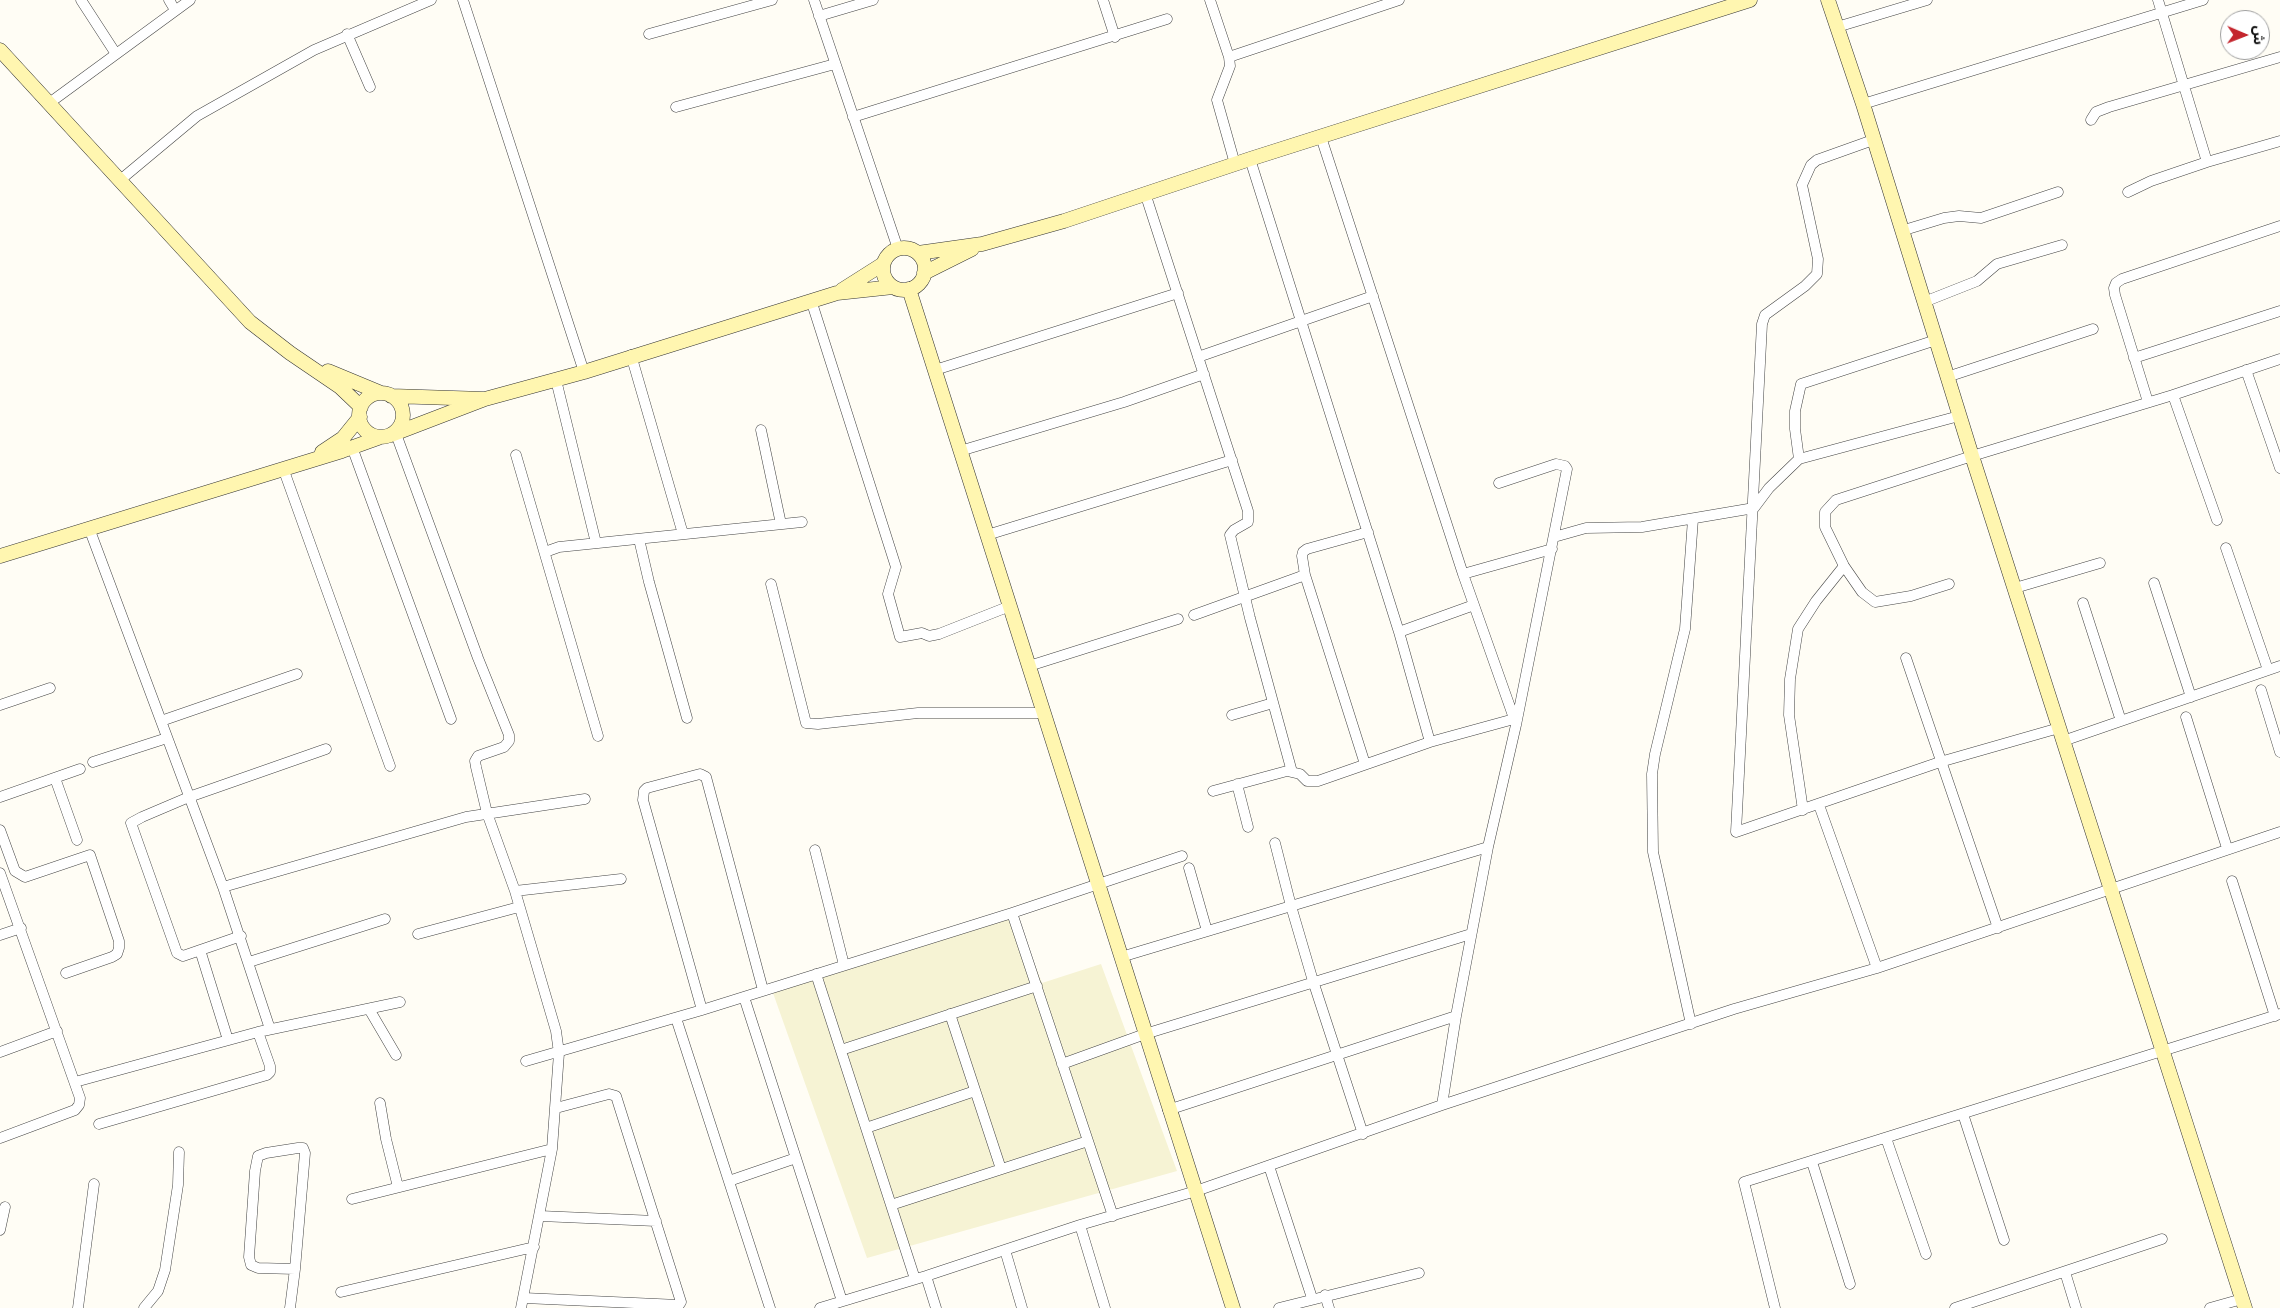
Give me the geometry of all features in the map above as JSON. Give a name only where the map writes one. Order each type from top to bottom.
[{"type":"street","points":[[81,0],[116,54]]},
{"type":"street","points":[[169,0],[175,10]]},
{"type":"street","points":[[48,104],[190,0]]},
{"type":"street","points":[[119,181],[197,116],[314,50],[347,34],[431,0]]},
{"type":"street","points":[[463,0],[584,372]]},
{"type":"street","points":[[649,34],[772,0]]},
{"type":"street","points":[[814,0],[898,249]]},
{"type":"street","points":[[819,16],[873,0]]},
{"type":"street","points":[[1103,0],[1115,37]]},
{"type":"street","points":[[1210,0],[1229,57],[1230,66],[1217,100],[1234,164]]},
{"type":"street","points":[[1229,57],[1399,0]]},
{"type":"street","points":[[893,287],[884,277],[884,264],[887,257],[898,249],[912,250],[918,253],[982,244],[1064,220],[1750,0]]},
{"type":"street","points":[[1828,0],[1863,104],[1959,416],[2110,888],[2130,944],[2162,1052],[2209,1190],[2244,1304],[2210,1308]]},
{"type":"street","points":[[1837,27],[1927,0]]},
{"type":"street","points":[[2158,0],[2207,162]]},
{"type":"street","points":[[1863,104],[2203,0]]},
{"type":"street","points":[[853,117],[1115,37],[1167,19]]},
{"type":"street","points":[[347,34],[370,87]]},
{"type":"street","points":[[0,50],[250,322],[290,353],[309,364],[347,392],[360,412],[366,431],[389,435],[401,425],[403,415],[401,406],[386,394],[309,364]]},
{"type":"street","points":[[2091,120],[2096,112],[2109,107],[2280,57]]},
{"type":"street","points":[[676,107],[835,64]]},
{"type":"street","points":[[1321,137],[1463,574],[1515,722]]},
{"type":"street","points":[[1873,140],[1817,160],[1812,165],[1802,185],[1818,259],[1817,274],[1805,286],[1765,315],[1762,324],[1736,832],[1940,762],[2121,721],[2280,666]]},
{"type":"street","points":[[2128,192],[2151,181],[2207,162],[2280,141]]},
{"type":"street","points":[[1250,159],[1399,632],[1430,742]]},
{"type":"street","points":[[1902,231],[1944,218],[1959,216],[1981,218],[2058,192]]},
{"type":"street","points":[[1145,193],[1249,516],[1248,522],[1234,530],[1230,535],[1292,772]]},
{"type":"street","points":[[2148,402],[2115,295],[2114,288],[2116,283],[2122,279],[2280,226]]},
{"type":"street","points":[[924,273],[982,244]]},
{"type":"street","points":[[1924,302],[1977,281],[1997,264],[2062,245]]},
{"type":"street","points":[[0,556],[352,447],[484,400],[584,372],[631,355],[811,300],[837,293],[893,287],[901,290],[909,289],[921,280],[924,273],[924,265],[918,253]]},
{"type":"street","points":[[837,293],[884,264]]},
{"type":"street","points":[[909,289],[1099,884],[1168,1110],[1233,1308]]},
{"type":"street","points":[[935,370],[1178,293]]},
{"type":"street","points":[[1198,357],[1373,296]]},
{"type":"street","points":[[811,300],[896,567],[888,594],[900,637],[922,633],[929,636],[939,634],[1010,606]]},
{"type":"street","points":[[2134,358],[2280,311]]},
{"type":"street","points":[[1947,377],[2093,329]]},
{"type":"street","points":[[1799,459],[1795,411],[1801,384],[1936,340]]},
{"type":"street","points":[[631,355],[683,534]]},
{"type":"street","points":[[1949,584],[1911,596],[1875,602],[1862,592],[1844,566],[1825,527],[1825,512],[1836,500],[2280,359]]},
{"type":"street","points":[[2246,370],[2280,468]]},
{"type":"street","points":[[960,451],[1124,402],[1204,374]]},
{"type":"street","points":[[556,380],[596,544]]},
{"type":"street","points":[[306,461],[343,438],[371,396],[386,394],[484,400]]},
{"type":"street","points":[[2173,394],[2217,520]]},
{"type":"street","points":[[1554,537],[1586,528],[1642,527],[1754,508],[1769,488],[1799,459],[1959,416]]},
{"type":"street","points":[[761,430],[781,524]]},
{"type":"street","points":[[389,435],[509,735],[509,741],[504,747],[483,754],[475,761],[487,813],[515,891],[556,1031],[560,1053],[552,1149],[523,1303],[679,1305],[680,1298],[616,1096],[609,1094],[556,1108]]},
{"type":"street","points":[[352,447],[451,719]]},
{"type":"street","points":[[516,455],[598,736]]},
{"type":"street","points":[[987,536],[1232,460]]},
{"type":"street","points":[[1442,1105],[1471,934],[1552,549],[1566,474],[1565,466],[1556,464],[1500,482]]},
{"type":"street","points":[[283,468],[390,766]]},
{"type":"street","points":[[1691,1024],[1653,852],[1652,774],[1655,754],[1685,629],[1693,519]]},
{"type":"street","points":[[545,552],[559,548],[639,538],[802,522]]},
{"type":"street","points":[[89,528],[241,936],[270,1029]]},
{"type":"street","points":[[1365,764],[1305,575],[1303,552],[1368,532]]},
{"type":"street","points":[[639,538],[687,718]]},
{"type":"street","points":[[2226,548],[2268,670]]},
{"type":"street","points":[[1463,574],[1552,549]]},
{"type":"street","points":[[2015,588],[2100,563]]},
{"type":"street","points":[[1803,810],[1789,716],[1790,679],[1798,629],[1816,601],[1844,566]]},
{"type":"street","points":[[1194,615],[1305,575]]},
{"type":"street","points":[[2154,583],[2191,697]]},
{"type":"street","points":[[771,584],[806,722],[818,724],[918,713],[1044,713]]},
{"type":"street","points":[[2084,603],[2121,721]]},
{"type":"street","points":[[1399,632],[1474,605]]},
{"type":"street","points":[[1029,666],[1178,618]]},
{"type":"street","points":[[1906,658],[1998,928]]},
{"type":"street","points":[[161,722],[297,674]]},
{"type":"street","points":[[0,705],[50,688]]},
{"type":"street","points":[[2261,690],[2280,752]]},
{"type":"street","points":[[1232,716],[1273,703]]},
{"type":"street","points":[[2186,717],[2227,848]]},
{"type":"street","points":[[1212,791],[1292,772],[1312,782],[1430,742],[1515,722]]},
{"type":"street","points":[[93,762],[167,738]]},
{"type":"street","points":[[241,936],[183,956],[177,953],[131,824],[142,817],[189,797],[326,749]]},
{"type":"street","points":[[0,797],[80,769]]},
{"type":"street","points":[[702,1010],[643,800],[644,791],[647,788],[700,774],[706,777],[764,990]]},
{"type":"street","points":[[55,778],[77,840]]},
{"type":"street","points":[[1238,784],[1248,827]]},
{"type":"street","points":[[223,887],[466,817],[585,799]]},
{"type":"street","points":[[1819,805],[1877,968]]},
{"type":"street","points":[[0,830],[15,871],[25,877],[90,855],[120,948],[118,954],[112,958],[66,973]]},
{"type":"street","points":[[820,1308],[915,1280],[1080,1225],[1196,1191],[1442,1105],[1734,1009],[1877,968],[2227,848],[2280,832]]},
{"type":"street","points":[[1276,844],[1291,906],[1362,1134]]},
{"type":"street","points":[[1121,957],[1488,847]]},
{"type":"street","points":[[815,850],[844,965]]},
{"type":"street","points":[[526,1061],[560,1053],[744,997],[1012,913],[1182,856]]},
{"type":"street","points":[[1189,868],[1207,931]]},
{"type":"street","points":[[0,873],[80,1098],[79,1105],[75,1110],[0,1138]]},
{"type":"street","points":[[515,891],[621,879]]},
{"type":"street","points":[[1775,1308],[1744,1182],[2277,1015],[2232,881]]},
{"type":"street","points":[[418,934],[519,907]]},
{"type":"street","points":[[1012,913],[1113,1216]]},
{"type":"street","points":[[249,962],[385,919]]},
{"type":"street","points":[[0,935],[21,928]]},
{"type":"street","points":[[1062,1064],[1145,1034],[1471,934]]},
{"type":"street","points":[[200,950],[228,1040]]},
{"type":"street","points":[[816,974],[915,1280]]},
{"type":"street","points":[[841,1050],[1037,986]]},
{"type":"street","points":[[744,997],[842,1302]]},
{"type":"street","points":[[75,1082],[270,1029],[400,1002]]},
{"type":"street","points":[[369,1009],[396,1055]]},
{"type":"street","points":[[950,1014],[1001,1169]]},
{"type":"street","points":[[1168,1110],[1456,1016]]},
{"type":"street","points":[[676,1018],[770,1308]]},
{"type":"street","points":[[0,1052],[57,1031]]},
{"type":"street","points":[[98,1124],[267,1075],[270,1072],[270,1066],[258,1032]]},
{"type":"street","points":[[866,1128],[975,1091]]},
{"type":"street","points":[[380,1103],[386,1139],[398,1187]]},
{"type":"street","points":[[1963,1114],[2004,1240]]},
{"type":"street","points":[[1886,1138],[1926,1254]]},
{"type":"street","points":[[891,1205],[1088,1141]]},
{"type":"street","points":[[290,1308],[295,1269],[305,1153],[303,1148],[266,1153],[258,1156],[255,1171],[249,1257],[251,1265],[258,1268],[295,1269]]},
{"type":"street","points":[[352,1199],[552,1149]]},
{"type":"street","points":[[144,1308],[158,1291],[165,1270],[178,1185],[179,1152]]},
{"type":"street","points":[[729,1181],[796,1158]]},
{"type":"street","points":[[1812,1162],[1850,1284]]},
{"type":"street","points":[[1269,1166],[1312,1298]]},
{"type":"street","points":[[78,1308],[94,1184]]},
{"type":"street","points":[[0,1230],[5,1207]]},
{"type":"street","points":[[540,1216],[656,1221]]},
{"type":"street","points":[[1080,1225],[1105,1308]]},
{"type":"street","points":[[1955,1308],[2162,1239]]},
{"type":"street","points":[[341,1292],[534,1247]]},
{"type":"street","points":[[1005,1250],[1022,1308]]},
{"type":"street","points":[[2065,1272],[2076,1308]]},
{"type":"street","points":[[1278,1308],[1312,1298],[1420,1273]]},
{"type":"street","points":[[926,1276],[936,1308]]},
{"type":"street","points":[[1325,1295],[1329,1308]]},
{"type":"shaded area","points":[[1014,911],[1042,983],[1101,964],[1177,1171],[867,1258],[773,993]]}]
